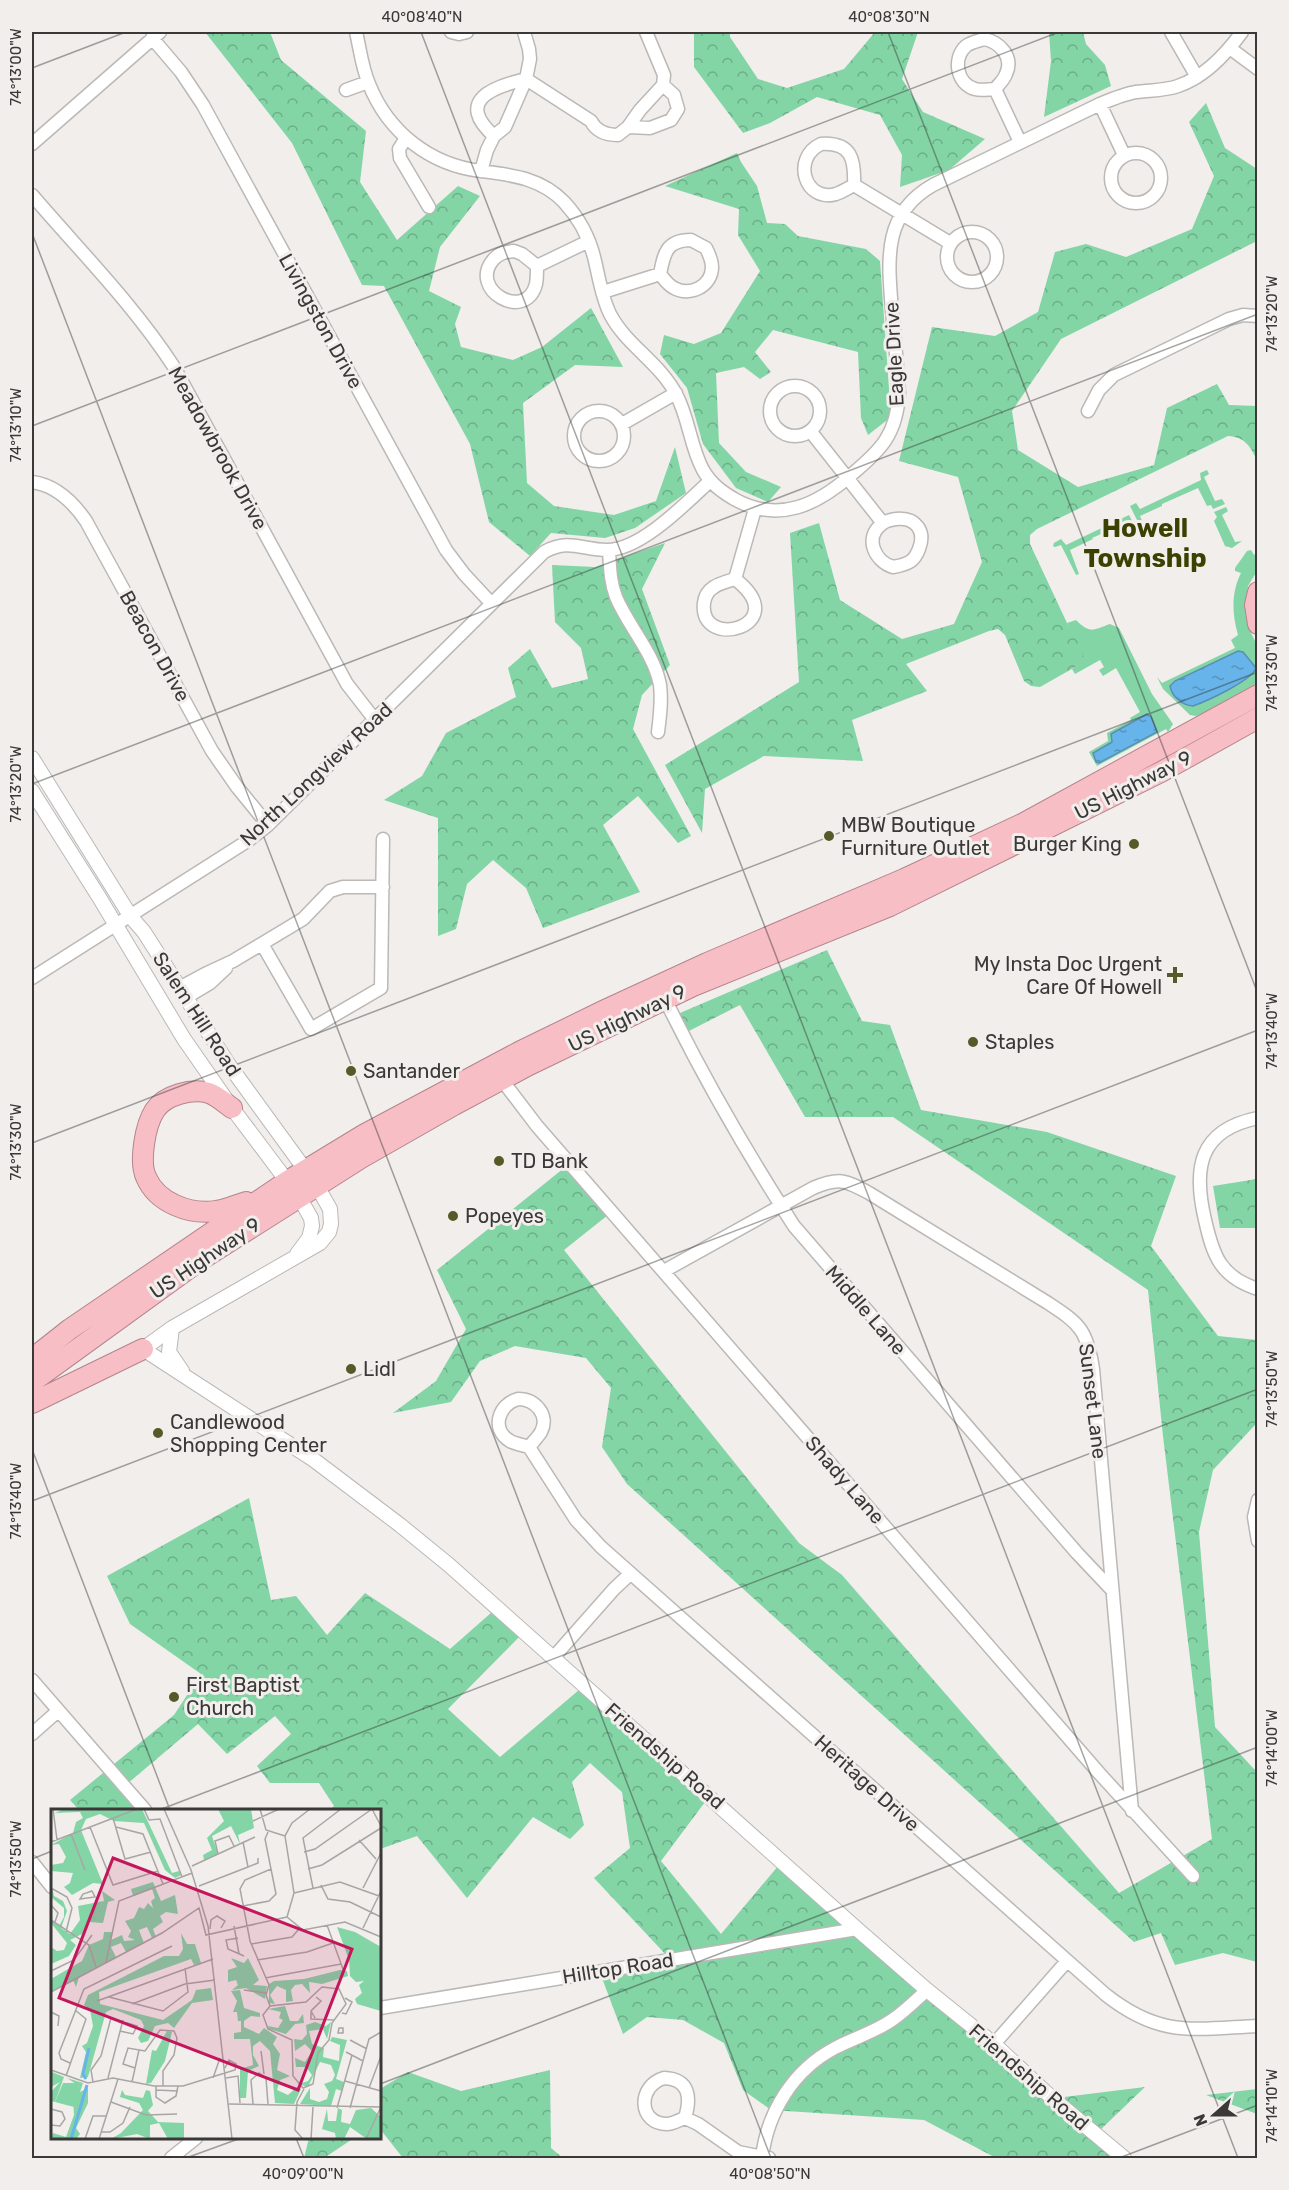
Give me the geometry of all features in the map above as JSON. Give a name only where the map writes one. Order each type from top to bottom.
[{"type":"highway","points":[[1257,592],[1255,605],[1257,624]]},
{"type":"highway","name":"US Highway 9","points":[[310,1178],[365,1134],[519,1052],[706,963],[904,879],[1024,823],[1257,695]]},
{"type":"highway","name":"US Highway 9","points":[[32,1359],[70,1329],[287,1189],[378,1148],[502,1080],[665,999],[890,906],[1161,772],[1253,722]]},
{"type":"highway","points":[[232,1108],[212,1094],[193,1091],[176,1095],[163,1102],[155,1111],[149,1125],[143,1161],[145,1176],[165,1200],[199,1213],[217,1211],[287,1189]]},
{"type":"highway","name":"US Highway 9","points":[[32,1382],[189,1267],[287,1189]]},
{"type":"highway","points":[[32,1403],[143,1349]]},
{"type":"street","name":"Eagle Drive","points":[[356,32],[368,82],[381,109],[406,138],[423,151],[457,167],[516,175],[548,189],[563,201],[577,218],[589,241],[610,313],[622,331],[662,372],[676,393],[687,418],[694,450],[710,481],[722,492],[755,509],[785,510],[808,504],[848,478],[887,440],[897,415],[899,393],[889,253],[895,228],[910,202],[921,192],[1100,104],[1126,94],[1179,86],[1197,76],[1231,49],[1242,32]]},
{"type":"street","points":[[451,32],[459,34],[467,32]]},
{"type":"street","points":[[481,171],[487,150],[494,136],[505,127],[526,79],[530,58],[524,32]]},
{"type":"street","points":[[494,136],[483,126],[477,113],[481,98],[505,84],[526,79],[591,121],[594,127],[602,132],[618,135],[628,127],[663,85],[664,75],[646,32]]},
{"type":"street","points":[[1171,32],[1197,76]]},
{"type":"street","points":[[32,144],[156,35]]},
{"type":"street","name":"Livingston Drive","points":[[156,35],[203,105],[446,550],[464,574],[491,603]]},
{"type":"street","points":[[991,40],[1005,51],[1008,69],[1005,77],[995,89],[974,88],[963,81],[959,74],[959,59],[963,49],[973,42],[991,40]]},
{"type":"street","points":[[1231,49],[1257,69]]},
{"type":"street","points":[[346,90],[368,82]]},
{"type":"street","points":[[628,127],[650,128],[671,120],[678,109],[674,95],[663,85]]},
{"type":"street","points":[[995,89],[1020,142]]},
{"type":"street","points":[[1100,104],[1124,155]]},
{"type":"street","points":[[406,138],[399,149],[399,158],[429,207]]},
{"type":"street","points":[[821,144],[842,146],[853,159],[854,185],[833,195],[811,188],[804,171],[809,154],[821,144]]},
{"type":"street","points":[[1140,154],[1149,157],[1159,168],[1161,183],[1150,199],[1133,203],[1113,191],[1110,178],[1124,155],[1140,154]]},
{"type":"street","points":[[854,185],[950,243]]},
{"type":"street","name":"Meadowbrook Drive","points":[[32,195],[134,312],[174,366],[347,684],[375,720]]},
{"type":"street","points":[[977,232],[983,234],[989,238],[996,250],[996,266],[982,280],[968,283],[960,280],[954,276],[947,264],[950,243],[963,234],[977,232]]},
{"type":"street","points":[[537,266],[589,241]]},
{"type":"street","points":[[680,241],[697,242],[706,248],[712,263],[710,276],[695,290],[688,292],[672,287],[660,274],[663,256],[667,249],[680,241]]},
{"type":"street","points":[[514,251],[522,254],[537,266],[535,288],[520,302],[511,303],[500,298],[489,284],[491,263],[502,253],[514,251]]},
{"type":"street","points":[[603,292],[660,274]]},
{"type":"street","points":[[1088,411],[1105,382],[1124,370],[1229,319],[1243,315],[1257,316]]},
{"type":"street","points":[[794,386],[801,386],[811,391],[816,397],[821,412],[811,432],[793,436],[779,431],[770,419],[768,411],[774,397],[786,388],[794,386]]},
{"type":"street","points":[[622,424],[676,393]]},
{"type":"street","points":[[593,411],[607,412],[622,424],[624,439],[622,447],[610,459],[598,461],[590,459],[577,447],[576,426],[585,414],[593,411]]},
{"type":"street","points":[[811,432],[882,522]]},
{"type":"street","points":[[658,732],[661,704],[659,683],[655,669],[616,597],[610,572],[609,550],[631,545],[646,536],[710,481]]},
{"type":"street","name":"Beacon Drive","points":[[32,482],[59,493],[73,504],[86,521],[213,751],[237,787],[268,825]]},
{"type":"street","points":[[735,579],[755,509]]},
{"type":"street","points":[[902,518],[920,529],[922,541],[912,561],[892,567],[880,561],[873,548],[873,539],[882,522],[902,518]]},
{"type":"street","name":"North Longview Road","points":[[32,978],[131,917],[249,840],[268,825],[544,552],[568,544],[609,550]]},
{"type":"street","points":[[735,579],[748,589],[755,609],[754,615],[746,625],[740,629],[727,631],[709,621],[704,610],[704,603],[710,590],[716,585],[735,579]]},
{"type":"street","name":"Salem Hill Road","points":[[32,758],[131,917],[144,932],[229,1065],[330,1209],[329,1232],[320,1242],[172,1328],[143,1349]]},
{"type":"street","name":"Salem Hill Road","points":[[32,791],[170,1015],[287,1189],[311,1218],[309,1238],[294,1258]]},
{"type":"street","points":[[262,944],[311,1029],[381,988],[383,839]]},
{"type":"street","points":[[170,1015],[182,993],[210,982],[233,962],[303,919],[330,891],[343,887],[382,887]]},
{"type":"street","name":"Middle Lane","points":[[665,999],[680,1032],[794,1226],[1077,1553],[1112,1590]]},
{"type":"street","name":"Shady Lane","points":[[502,1080],[537,1126],[1132,1811],[1193,1876]]},
{"type":"street","points":[[1257,1118],[1228,1128],[1213,1141],[1203,1157],[1198,1186],[1214,1253],[1230,1275],[1257,1288]]},
{"type":"street","name":"Sunset Lane","points":[[664,1271],[828,1182],[845,1181],[869,1193],[1048,1303],[1069,1317],[1082,1330],[1088,1343],[1093,1369],[1132,1811]]},
{"type":"street","name":"Friendship Road","points":[[172,1328],[170,1352],[187,1377]]},
{"type":"street","name":"Friendship Road","points":[[143,1349],[314,1460],[400,1525],[486,1597],[857,1929],[994,2044],[1052,2098],[1124,2158]]},
{"type":"street","name":"Heritage Drive","points":[[529,1447],[576,1520],[630,1574],[1113,2000],[1143,2020],[1176,2028],[1257,2026]]},
{"type":"street","points":[[1257,1500],[1254,1517],[1257,1541]]},
{"type":"street","points":[[553,1658],[630,1574]]},
{"type":"street","points":[[32,1680],[144,1809]]},
{"type":"street","points":[[32,1734],[58,1711]]},
{"type":"street","points":[[32,1862],[51,1886]]},
{"type":"street","name":"Hilltop Road","points":[[381,2007],[857,1929]]},
{"type":"street","points":[[994,2044],[1067,1961]]},
{"type":"street","points":[[685,2118],[698,2124],[738,2152],[765,2158],[766,2136],[775,2112],[787,2091],[803,2072],[833,2049],[892,2020],[927,1990]]},
{"type":"street","points":[[171,2158],[195,2139]]},
{"type":"green space","points":[[205,32],[270,32],[281,60],[366,131],[360,182],[397,240],[458,186],[480,196],[440,247],[429,291],[461,307],[455,324],[461,347],[513,360],[542,347],[591,308],[623,367],[575,365],[523,403],[527,483],[554,506],[614,515],[656,501],[675,447],[686,493],[635,528],[605,538],[551,533],[530,556],[489,522],[470,444],[384,286],[362,285],[292,143]]},
{"type":"green space","points":[[694,32],[730,32],[730,37],[758,79],[787,88],[844,69],[875,32],[918,32],[902,79],[923,112],[985,139],[949,170],[900,187],[902,155],[880,115],[817,97],[770,123],[743,133],[694,67]]},
{"type":"green space","points":[[1049,32],[1083,32],[1086,44],[1105,65],[1111,86],[1044,117],[1051,61]]},
{"type":"green space","points":[[1206,103],[1225,148],[1257,169],[1257,241],[1061,339],[1012,411],[1018,450],[1078,487],[1154,465],[1167,408],[1217,384],[1229,405],[1257,406],[1257,460],[1246,443],[1239,438],[1228,436],[1037,529],[1030,535],[1030,544],[1067,623],[1084,651],[1083,660],[1077,666],[1040,687],[1031,686],[1024,681],[1005,635],[998,629],[906,664],[927,691],[852,720],[863,761],[764,756],[705,789],[702,833],[665,765],[799,682],[790,533],[819,523],[840,600],[902,639],[954,624],[982,562],[958,477],[899,461],[932,327],[995,336],[1038,312],[1055,252],[1086,244],[1126,257],[1192,229],[1214,176],[1189,122]]},
{"type":"green space","points":[[737,153],[757,186],[767,223],[785,224],[798,236],[866,249],[880,261],[891,417],[868,435],[861,418],[858,352],[773,330],[755,352],[771,372],[760,379],[744,367],[716,373],[719,443],[746,472],[781,487],[768,502],[736,488],[703,444],[687,388],[660,354],[664,335],[694,344],[721,333],[760,271],[738,235],[739,209],[665,186]]},
{"type":"green space","points":[[1207,470],[1209,474],[1204,477],[1215,501],[1222,499],[1225,504],[1213,509],[1211,505],[1207,506],[1198,488],[1140,516],[1145,528],[1142,530],[1130,506],[1136,503],[1140,509],[1201,480],[1200,473]]},
{"type":"green space","points":[[1226,507],[1228,511],[1222,515],[1235,542],[1242,541],[1232,548],[1225,546],[1214,521],[1217,517],[1214,512]]},
{"type":"green space","points":[[1129,515],[1138,532],[1134,534],[1128,522],[1070,550],[1079,574],[1076,575],[1061,545],[1053,546],[1061,539],[1066,545]]},
{"type":"green space","points":[[665,543],[642,589],[670,665],[642,695],[633,729],[691,836],[678,843],[638,796],[603,825],[640,892],[543,928],[526,888],[493,860],[467,884],[456,929],[438,936],[438,818],[384,800],[422,776],[446,733],[516,697],[508,668],[530,649],[552,688],[588,679],[581,648],[555,622],[552,565],[595,567]]},
{"type":"green space","points":[[1251,550],[1254,555],[1257,553],[1257,571],[1248,586],[1245,610],[1248,627],[1257,645],[1257,683],[1201,714],[1190,715],[1163,689],[1157,677],[1162,683],[1235,648],[1231,640],[1238,635],[1234,596],[1241,573],[1235,571],[1235,568],[1247,551]]},
{"type":"green space","points":[[1076,620],[1092,630],[1110,624],[1119,628],[1152,694],[1173,724],[1168,732],[1166,729],[1097,766],[1089,752],[1108,741],[1107,733],[1131,720],[1130,718],[1140,712],[1116,668],[1103,676],[1099,670],[1104,667],[1100,660],[1075,674],[1072,669],[1077,666],[1084,655],[1067,623]]},
{"type":"green space","points":[[827,950],[862,1021],[890,1025],[921,1110],[1047,1132],[1176,1176],[1151,1246],[1218,1336],[1257,1340],[1257,1425],[1213,1470],[1199,1532],[1215,1727],[1257,1770],[1257,1962],[1223,1953],[1175,1965],[1161,1933],[1134,1942],[627,1484],[602,1447],[611,1388],[586,1358],[515,1346],[480,1361],[451,1402],[393,1413],[436,1381],[466,1329],[437,1270],[569,1164],[613,1211],[564,1250],[799,1543],[842,1575],[1119,1893],[1212,1839],[1163,1436],[1148,1290],[893,1117],[805,1117],[740,1005],[683,1034],[673,1016]]},
{"type":"green space","points":[[1257,1179],[1257,1228],[1220,1228],[1213,1186]]},
{"type":"green space","points":[[249,1498],[271,1600],[296,1596],[327,1635],[365,1593],[450,1649],[500,1605],[525,1631],[448,1709],[500,1757],[586,1684],[711,1794],[661,1861],[721,1934],[784,1859],[1056,2098],[1145,2087],[1096,2134],[1125,2158],[996,2158],[924,2120],[771,2110],[743,2090],[724,2043],[683,2020],[647,2017],[623,2034],[599,1970],[669,1958],[594,1878],[630,1848],[622,1792],[590,1763],[572,1782],[584,1825],[570,1839],[533,1817],[467,1898],[417,1836],[381,1849],[381,1809],[331,1809],[334,1806],[319,1783],[270,1783],[257,1766],[291,1734],[275,1716],[227,1754],[198,1724],[127,1784],[149,1809],[78,1809],[70,1800],[174,1715],[201,1674],[130,1624],[107,1576]]},
{"type":"green space","points":[[550,2070],[551,2148],[563,2158],[403,2158],[381,2130],[381,2088],[408,2072],[461,2091]]},
{"type":"green space","points":[[1257,2089],[1257,2114],[1206,2095]]},
{"type":"green space","points":[[309,2139],[352,2139],[324,2158],[304,2158]]},
{"type":"water","points":[[1238,651],[1243,652],[1256,668],[1246,679],[1193,706],[1175,697],[1170,686],[1175,681]]},
{"type":"water","points":[[1147,714],[1151,717],[1157,732],[1099,763],[1096,762],[1093,753],[1112,742],[1111,734]]},
{"type":"place","name":"MBW Boutique Furniture Outlet","points":[[829,836]]},
{"type":"place","name":"Burger King","points":[[1134,844]]},
{"type":"place","name":"My Insta Doc Urgent Care Of Howell","points":[[1175,975]]},
{"type":"place","name":"Staples","points":[[973,1042]]},
{"type":"place","name":"Santander","points":[[351,1071]]},
{"type":"place","name":"TD Bank","points":[[499,1161]]},
{"type":"place","name":"Popeyes","points":[[453,1216]]},
{"type":"place","name":"Lidl","points":[[351,1369]]},
{"type":"place","name":"Candlewood Shopping Center","points":[[158,1433]]},
{"type":"place","name":"First Baptist Church","points":[[174,1697]]},
{"type":"district","name":"Howell Township","points":[[1145,543]]}]
